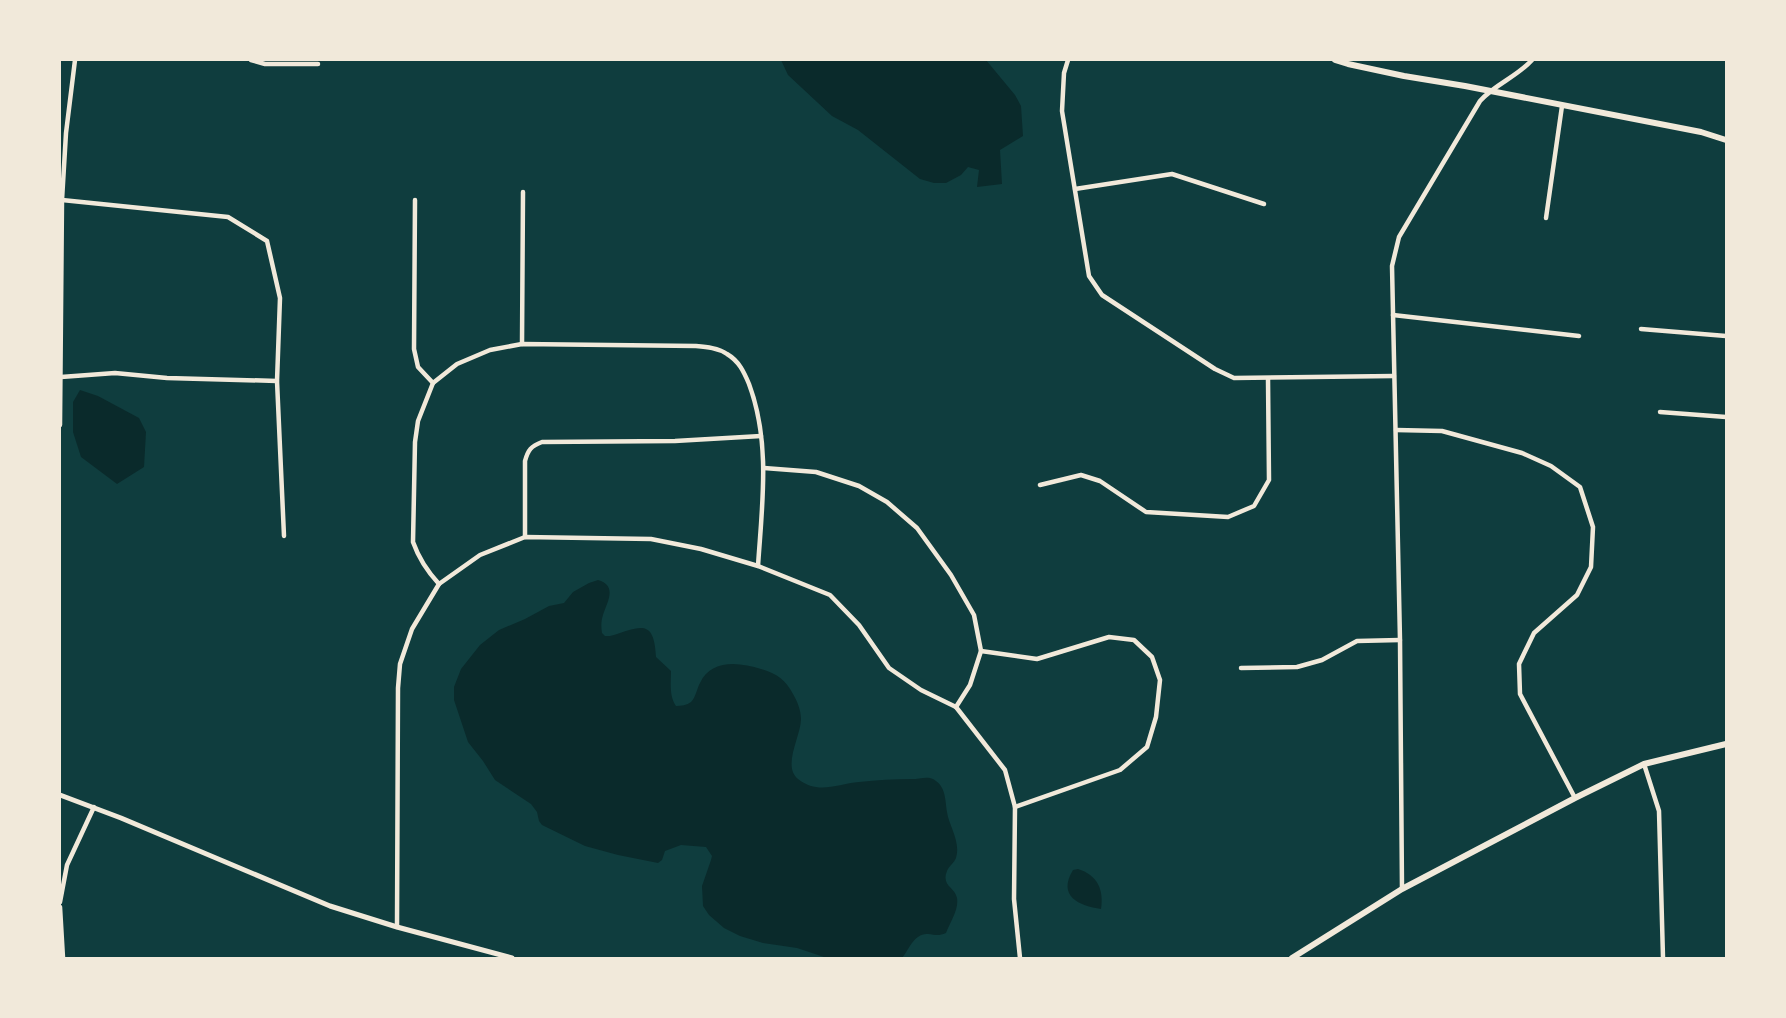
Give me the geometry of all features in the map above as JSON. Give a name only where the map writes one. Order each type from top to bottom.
[{"type":"main road","points":[[1335,60],[1393,74],[1701,132],[1727,141]]},
{"type":"main road","points":[[1292,958],[1402,889],[1644,764],[1727,744]]},
{"type":"street","points":[[60,425],[62,200],[66,133],[75,60]]},
{"type":"street","points":[[251,60],[265,64],[318,64]]},
{"type":"street","points":[[1068,60],[1064,72],[1062,111],[1089,276],[1102,295],[1215,369],[1234,378],[1394,376]]},
{"type":"street","points":[[1402,889],[1392,266],[1399,237],[1480,101],[1532,60]]},
{"type":"street","points":[[1546,218],[1562,106]]},
{"type":"street","points":[[1075,189],[1172,174],[1264,204]]},
{"type":"street","points":[[522,344],[523,192]]},
{"type":"street","points":[[62,200],[228,217],[267,241],[280,298],[277,381],[284,536]]},
{"type":"street","points":[[415,200],[414,349],[418,367],[433,383]]},
{"type":"street","points":[[1393,315],[1579,335]]},
{"type":"street","points":[[1641,329],[1727,335]]},
{"type":"street","points":[[439,584],[428,572],[413,542],[415,442],[418,421],[433,383],[457,364],[490,349],[522,344],[696,346],[726,353],[736,361],[744,371],[757,406],[761,436],[764,468],[758,566]]},
{"type":"street","points":[[61,377],[115,373],[167,378],[277,381]]},
{"type":"street","points":[[1040,485],[1081,475],[1100,481],[1146,512],[1228,517],[1254,506],[1269,480],[1268,379]]},
{"type":"street","points":[[1660,412],[1727,417]]},
{"type":"street","points":[[1396,430],[1442,431],[1522,453],[1551,466],[1580,487],[1592,527],[1591,567],[1577,596],[1534,633],[1519,664],[1520,694],[1575,798]]},
{"type":"street","points":[[525,537],[525,461],[528,451],[534,445],[542,442],[675,441],[761,436]]},
{"type":"street","points":[[764,468],[799,469],[859,486],[887,502],[917,528],[951,575],[974,615],[981,651],[970,685],[956,707]]},
{"type":"street","points":[[397,927],[400,664],[412,629],[439,584],[480,555],[525,537],[651,538],[758,566],[830,596],[859,625],[889,668],[921,690],[956,707],[1004,769],[1015,807],[1014,899],[1020,958]]},
{"type":"street","points":[[981,651],[1037,659],[1109,637],[1134,640],[1152,657],[1160,680],[1156,717],[1147,747],[1120,770],[1015,807]]},
{"type":"street","points":[[1241,668],[1297,667],[1322,660],[1357,641],[1400,640]]},
{"type":"street","points":[[1644,764],[1659,811],[1663,958]]},
{"type":"street","points":[[60,795],[330,906],[512,958]]},
{"type":"street","points":[[60,902],[67,865],[94,807]]},
{"type":"street","points":[[60,907],[63,958]]},
{"type":"water","points":[[781,60],[986,60],[1021,106],[1023,136],[1000,150],[1002,184],[977,187],[979,170],[968,167],[961,175],[946,183],[920,179],[858,130],[832,116],[788,75]]},
{"type":"water","points":[[80,390],[98,396],[139,418],[146,432],[144,467],[117,484],[81,457],[73,432],[73,402]]},
{"type":"water","points":[[598,580],[608,586],[610,595],[602,620],[602,633],[610,636],[637,628],[648,630],[655,644],[656,657],[671,671],[671,694],[676,706],[691,702],[705,675],[726,664],[753,667],[784,681],[800,709],[800,726],[792,767],[798,779],[805,784],[820,788],[865,781],[931,778],[940,785],[957,846],[956,858],[946,876],[947,883],[956,894],[957,902],[946,933],[919,936],[902,958],[827,958],[797,948],[763,943],[740,936],[724,928],[703,906],[702,886],[712,856],[706,847],[681,845],[665,851],[658,863],[585,846],[542,825],[531,804],[495,780],[468,742],[454,700],[454,687],[461,669],[480,645],[499,630],[549,606],[564,603],[573,592]]},
{"type":"water","points":[[1078,869],[1090,875],[1098,884],[1101,909],[1078,902],[1069,893],[1069,879],[1073,870]]}]
